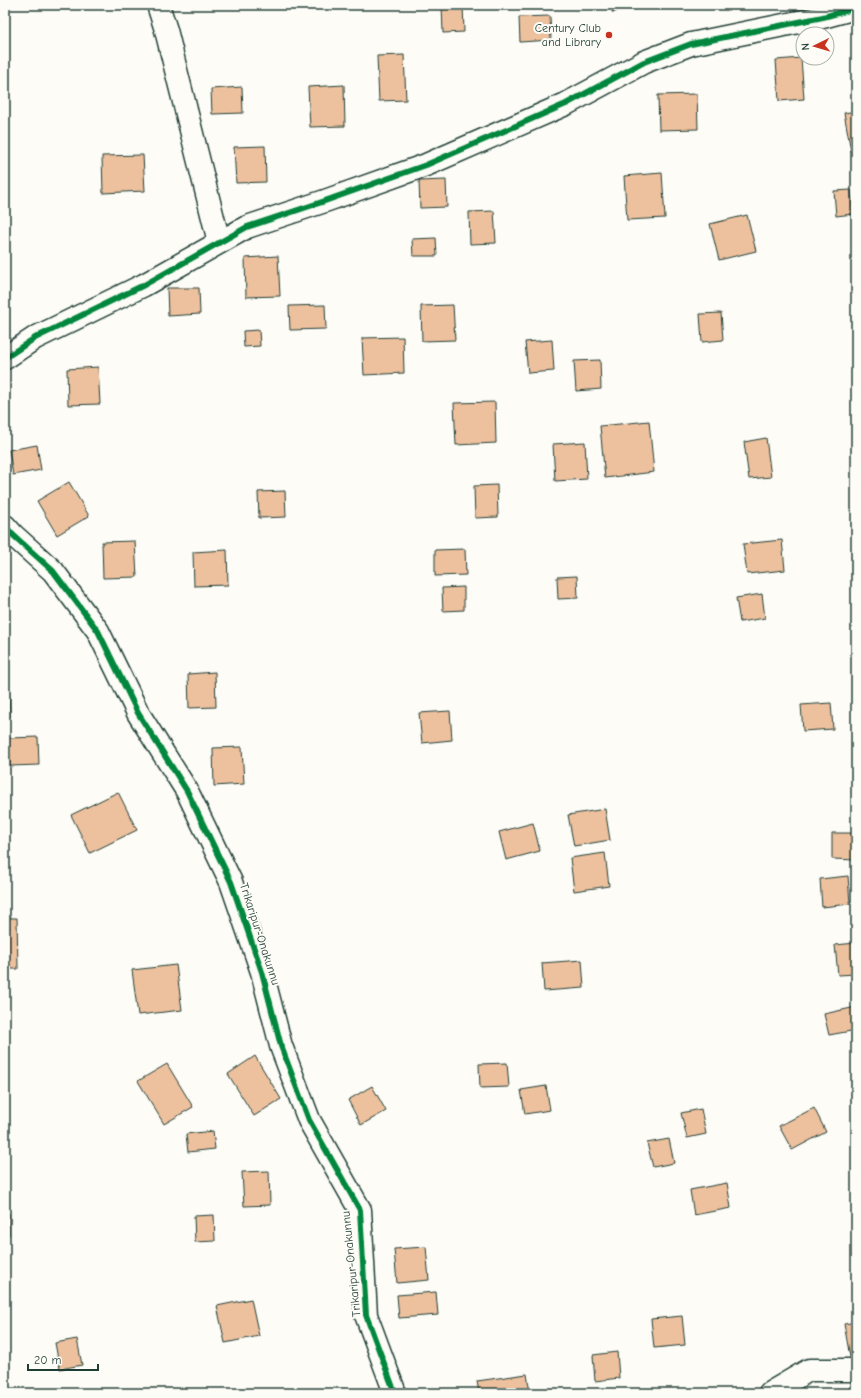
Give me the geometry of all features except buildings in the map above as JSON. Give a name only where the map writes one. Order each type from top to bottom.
[{"type":"street","points":[[158,5],[166,30],[219,242]]},
{"type":"street","points":[[5,358],[36,338],[144,285],[247,227],[329,200],[426,165],[566,104],[644,62],[691,44],[823,17],[856,8]]},
{"type":"street","name":"Trikaripur-Onakunnu","points":[[5,526],[53,571],[98,630],[138,713],[187,791],[231,882],[262,972],[281,1046],[306,1112],[360,1210],[366,1315],[395,1393]]},
{"type":"street","points":[[770,1393],[809,1370],[856,1370]]},
{"type":"cycle path","points":[[5,358],[35,338],[144,285],[247,227],[426,165],[566,104],[644,62],[691,44],[823,17],[856,8]]},
{"type":"cycle path","points":[[5,526],[53,571],[98,631],[138,713],[187,791],[231,882],[262,972],[281,1046],[309,1120],[360,1210],[366,1315],[395,1393]]},
{"type":"place","name":"Century Club and Library","points":[[609,35]]}]
